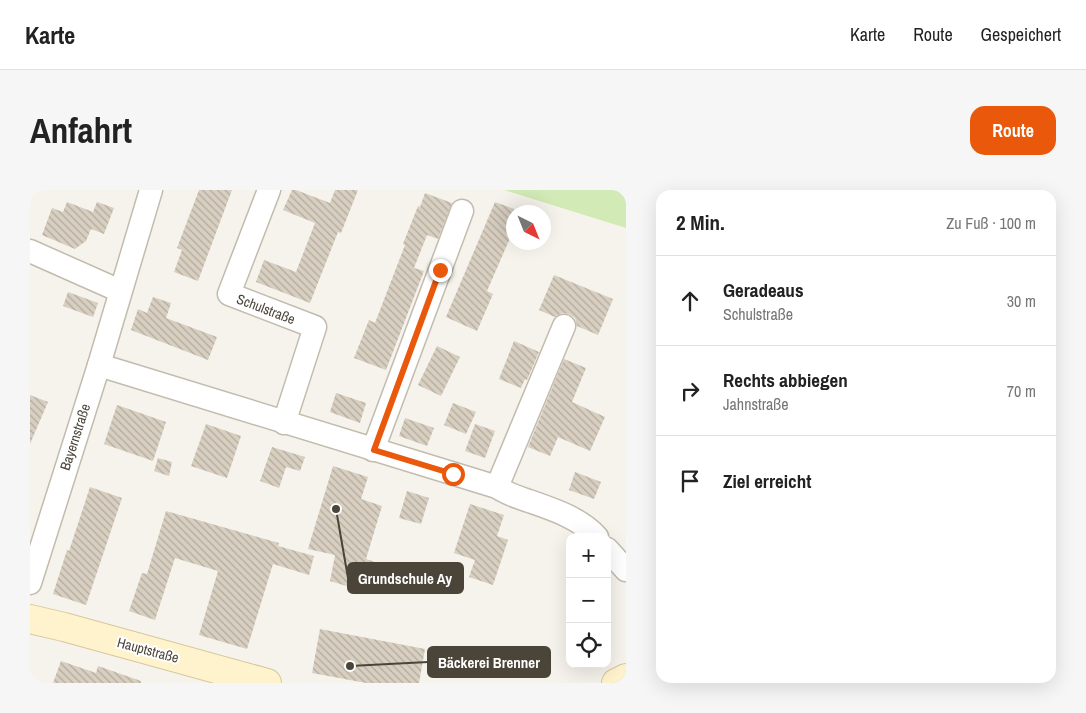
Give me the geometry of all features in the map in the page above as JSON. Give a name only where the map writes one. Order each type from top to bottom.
[{"type":"main road","name":"Hauptstraße","points":[[32,625],[79,631],[267,683]]},
{"type":"main road","points":[[616,683],[626,678]]},
{"type":"street","name":"Bayernstraße","points":[[30,583],[151,190]]},
{"type":"street","name":"Schulstraße","points":[[269,190],[229,294],[315,327],[284,423]]},
{"type":"street","points":[[374,450],[462,211]]},
{"type":"street","points":[[30,251],[120,291]]},
{"type":"street","points":[[497,487],[564,326]]},
{"type":"street","points":[[98,365],[497,487],[505,493],[549,508],[589,528],[593,533]]},
{"type":"street","points":[[611,553],[626,570]]},
{"type":"green space","points":[[504,190],[626,190],[626,228]]},
{"type":"building","points":[[199,190],[232,190],[198,281],[174,272],[182,250],[177,248]]},
{"type":"building","points":[[292,190],[330,203],[335,190],[358,190],[341,233],[338,232],[310,303],[256,282],[264,260],[296,272],[315,223],[283,210]]},
{"type":"building","points":[[425,193],[452,203],[438,239],[427,235],[414,268],[424,271],[386,370],[354,358],[369,320],[375,323],[405,245],[403,244]]},
{"type":"building","points":[[67,202],[93,212],[97,202],[114,208],[104,234],[91,229],[86,241],[75,249],[42,235],[52,208],[63,212]]},
{"type":"building","points":[[495,202],[506,206],[506,247],[487,291],[493,294],[477,331],[446,317]]},
{"type":"building","points":[[554,275],[613,299],[598,335],[577,326],[575,318],[569,314],[562,313],[555,317],[539,310]]},
{"type":"building","points":[[68,292],[98,303],[93,317],[63,306]]},
{"type":"building","points":[[153,297],[171,303],[166,318],[217,337],[208,360],[131,330],[138,309],[147,313]]},
{"type":"building","points":[[514,341],[539,352],[527,380],[525,379],[521,388],[499,379]]},
{"type":"building","points":[[437,346],[460,357],[441,396],[418,385]]},
{"type":"building","points":[[564,359],[586,368],[572,402],[605,417],[590,451],[558,437],[550,456],[528,447]]},
{"type":"building","points":[[336,393],[366,403],[360,423],[330,412]]},
{"type":"building","points":[[30,395],[48,402],[30,444]]},
{"type":"building","points":[[453,403],[476,412],[466,434],[444,425]]},
{"type":"building","points":[[117,405],[166,422],[153,461],[104,444]]},
{"type":"building","points":[[405,418],[434,428],[427,446],[399,436]]},
{"type":"building","points":[[206,424],[241,436],[227,478],[191,466]]},
{"type":"building","points":[[475,424],[495,431],[485,458],[465,451]]},
{"type":"building","points":[[272,447],[305,457],[300,471],[286,467],[279,488],[260,481]]},
{"type":"building","points":[[158,458],[172,462],[169,476],[154,471]]},
{"type":"building","points":[[333,466],[368,477],[361,499],[382,506],[366,559],[375,562],[366,592],[330,581],[335,555],[308,549]]},
{"type":"building","points":[[575,472],[601,482],[594,499],[569,490]]},
{"type":"building","points":[[90,487],[122,498],[86,605],[53,594]]},
{"type":"building","points":[[407,491],[429,498],[421,524],[399,518]]},
{"type":"building","points":[[470,504],[504,515],[497,536],[508,540],[493,585],[469,577],[475,560],[454,553]]},
{"type":"building","points":[[166,511],[279,543],[278,546],[314,556],[309,575],[273,564],[247,649],[199,635],[218,571],[175,558],[155,620],[129,611],[142,573],[147,574]]},
{"type":"building","points":[[320,629],[425,649],[419,683],[366,683],[312,673]]},
{"type":"building","points":[[61,661],[96,673],[98,666],[141,681],[141,683],[53,683]]},
{"type":"place","name":"Grundschule Ay","points":[[336,509]]},
{"type":"place","name":"Bäckerei Brenner","points":[[350,666]]},
{"type":"route","points":[[440,270],[374,450],[453,474]]}]
